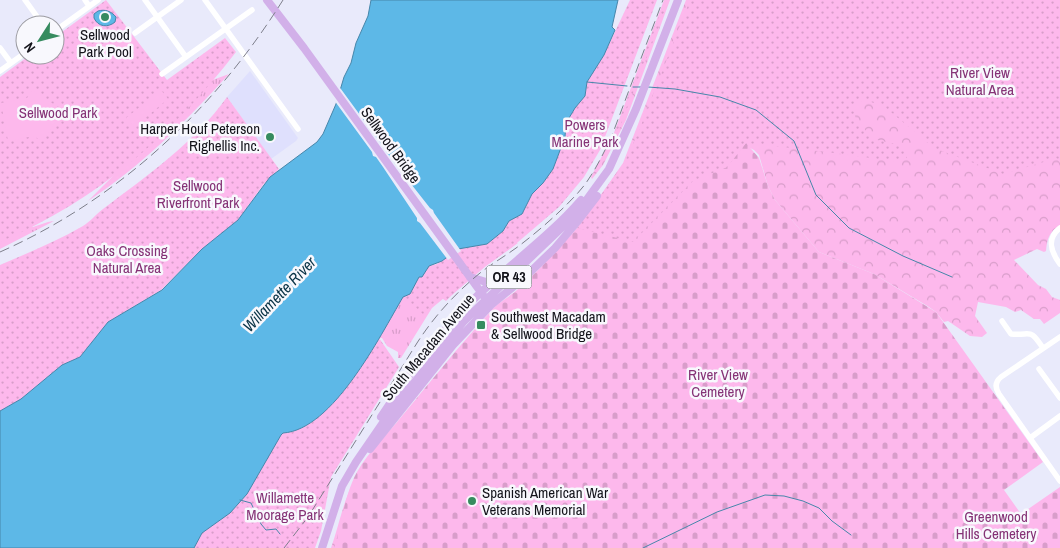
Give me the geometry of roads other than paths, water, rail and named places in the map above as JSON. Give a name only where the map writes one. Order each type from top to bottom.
[{"type":"main road","name":"South Macadam Avenue","points":[[322,548],[342,486],[370,442],[420,375],[464,321],[577,213],[609,169],[636,109],[678,0]]},
{"type":"main road","name":"Sellwood Bridge","points":[[268,1],[490,305]]},
{"type":"main road","points":[[370,442],[370,435],[400,389],[423,356],[449,326],[495,279],[576,205],[609,169]]},
{"type":"main road","points":[[356,462],[363,457],[392,423],[452,345],[490,305],[524,278],[555,248],[603,187],[609,169]]},
{"type":"main road","points":[[472,301],[471,279],[486,282],[495,279]]},
{"type":"street","points":[[25,0],[36,15]]},
{"type":"street","points":[[85,0],[89,6]]},
{"type":"street","points":[[65,24],[98,0]]},
{"type":"street","points":[[145,0],[186,57]]},
{"type":"street","points":[[135,33],[181,0]]},
{"type":"street","points":[[205,0],[298,129]]},
{"type":"street","points":[[162,74],[252,10]]},
{"type":"street","points":[[0,48],[11,63]]},
{"type":"street","points":[[0,71],[15,60]]},
{"type":"street","points":[[1060,228],[1054,234],[1051,244],[1060,264]]},
{"type":"street","points":[[1002,321],[1011,334],[1031,333],[1044,348]]},
{"type":"street","points":[[1059,477],[997,392],[996,385],[998,379],[1060,337]]},
{"type":"street","points":[[1040,369],[1060,398]]},
{"type":"street","points":[[1030,438],[1060,416]]},
{"type":"water","name":"Willamette River","points":[[371,0],[618,0],[612,27],[615,30],[604,55],[587,82],[585,96],[566,123],[565,137],[553,169],[532,194],[522,214],[509,221],[503,231],[487,244],[458,249],[442,261],[429,266],[422,277],[419,277],[410,294],[403,297],[368,356],[337,399],[320,416],[302,428],[281,435],[247,494],[230,513],[202,533],[194,548],[0,548],[0,411],[21,399],[62,365],[80,357],[108,322],[162,290],[202,249],[238,220],[270,177],[317,142],[323,134],[336,104],[356,43],[368,16]]},
{"type":"water","name":"Sellwood Park Pool","points":[[105,10],[112,13],[116,17],[115,22],[106,26],[101,25],[94,18],[94,14]]},
{"type":"waterway","points":[[587,82],[627,86]]},
{"type":"waterway","points":[[633,87],[642,87]]},
{"type":"waterway","points":[[648,87],[675,89],[720,97],[756,110],[794,141],[816,195],[849,228],[903,256],[952,277]]},
{"type":"waterway","points":[[643,548],[717,512],[765,495],[784,496],[819,508],[832,521],[851,535]]},
{"type":"waterway","points":[[240,500],[251,503],[266,530],[276,529],[280,534]]},
{"type":"railway","points":[[0,252],[85,206],[124,178],[160,147],[195,114],[226,78],[256,40],[283,0]]},
{"type":"railway","points":[[284,548],[308,517],[417,343],[436,316],[474,278],[518,247],[551,220],[586,183],[611,138],[663,0]]},
{"type":"place","name":"Sellwood Park Pool","points":[[105,17]]},
{"type":"place","name":"Harper Houf Peterson Righellis Inc.","points":[[270,137]]},
{"type":"place","name":"Southwest Macadam & Sellwood Bridge","points":[[481,325]]},
{"type":"place","name":"Spanish American War Veterans Memorial","points":[[472,501]]},
{"type":"park label","name":"River View Natural Area","points":[[980,80]]},
{"type":"park label","name":"Sellwood Park","points":[[58,112]]},
{"type":"park label","name":"Powers Marine Park","points":[[585,132]]},
{"type":"park label","name":"Sellwood Riverfront Park","points":[[198,194]]},
{"type":"park label","name":"Oaks Crossing Natural Area","points":[[127,258]]},
{"type":"park label","name":"River View Cemetery","points":[[718,382]]},
{"type":"park label","name":"Willamette Moorage Park","points":[[285,506]]},
{"type":"park label","name":"Greenwood Hills Cemetery","points":[[996,524]]}]
